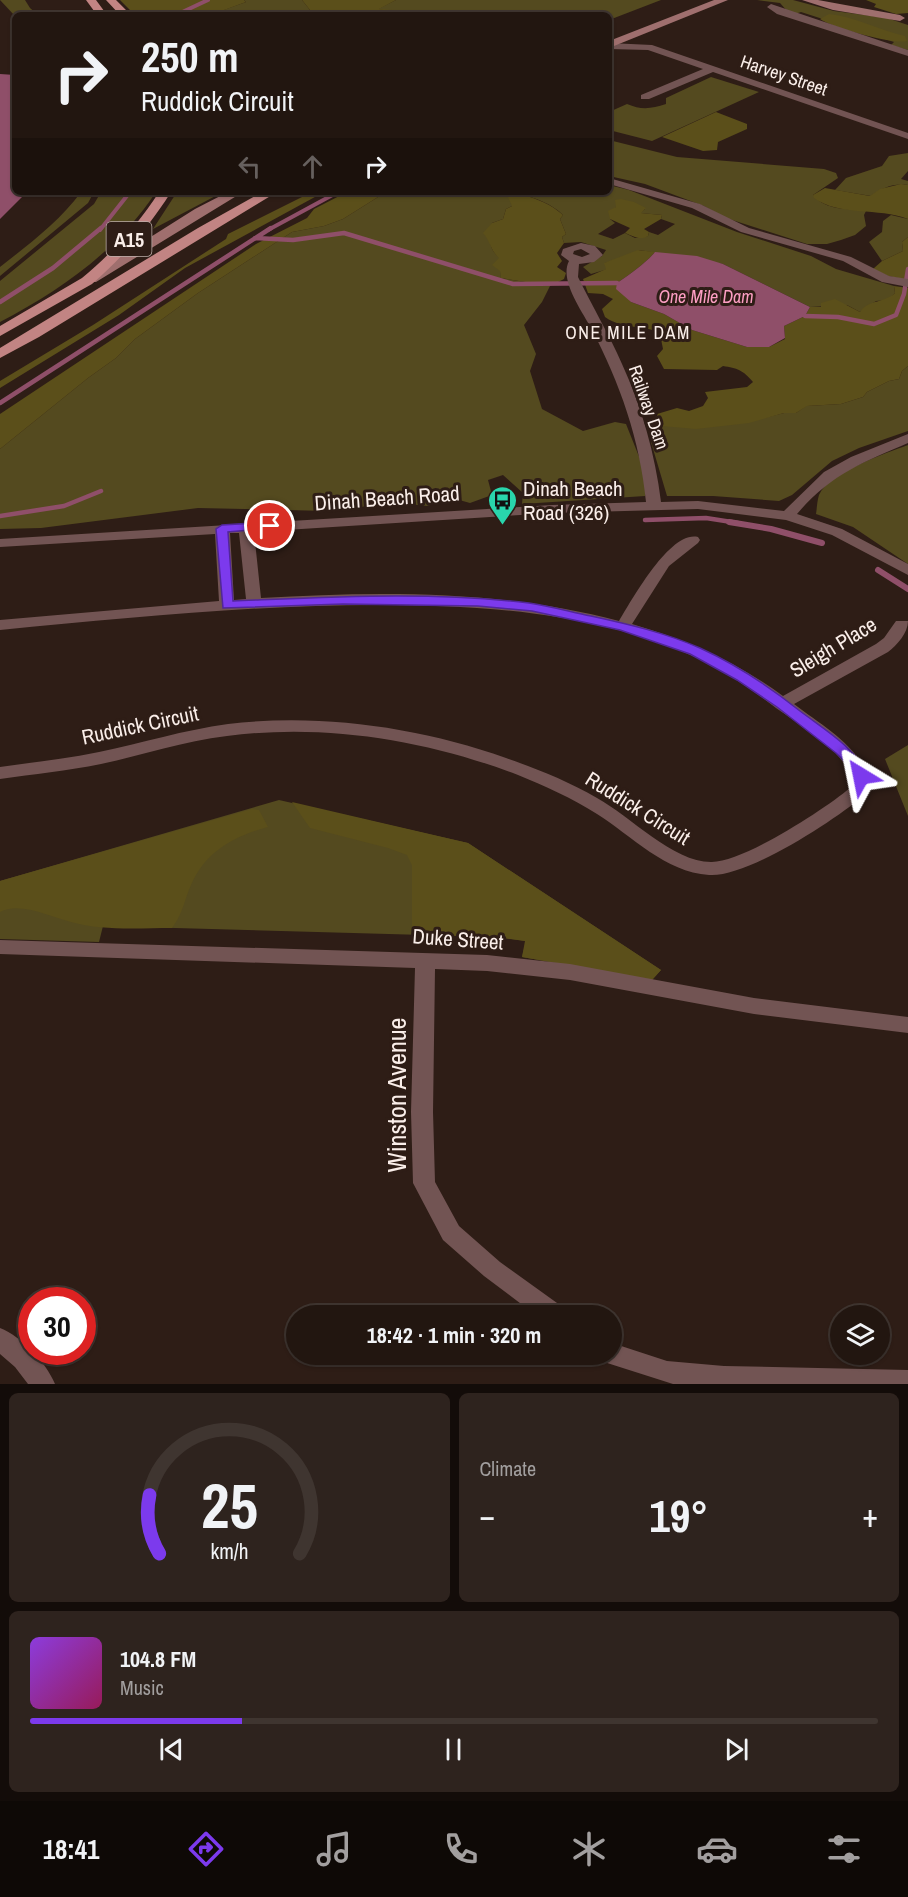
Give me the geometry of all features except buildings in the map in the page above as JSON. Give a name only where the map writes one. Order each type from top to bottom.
[{"type":"main road","points":[[111,0],[123,12]]},
{"type":"main road","name":"A15","points":[[0,332],[87,281],[129,239],[163,195]]},
{"type":"main road","points":[[0,354],[78,309],[220,219],[265,195]]},
{"type":"street","points":[[612,44],[723,0]]},
{"type":"street","points":[[807,0],[904,20]]},
{"type":"street","points":[[836,0],[904,20]]},
{"type":"street","points":[[771,7],[780,12],[908,53]]},
{"type":"street","points":[[649,47],[640,39],[650,28]]},
{"type":"street","name":"Harvey Street","points":[[612,45],[649,47],[908,136]]},
{"type":"street","points":[[645,97],[714,68]]},
{"type":"street","points":[[612,182],[696,206],[745,230],[847,259],[886,279],[908,283]]},
{"type":"street","points":[[87,281],[199,212],[231,195]]},
{"type":"street","name":"Railway Dam","points":[[575,260],[572,266],[572,277],[632,403],[646,450],[654,505]]},
{"type":"street","points":[[788,516],[827,474],[871,451],[908,438]]},
{"type":"street","name":"Dinah Beach Road","points":[[0,543],[552,509],[698,505],[788,516],[837,532],[908,570]]},
{"type":"street","points":[[246,527],[254,603]]},
{"type":"street","points":[[222,529],[227,605]]},
{"type":"street","points":[[623,627],[663,563],[693,540]]},
{"type":"street","name":"Ruddick Circuit","points":[[0,625],[254,603],[412,599],[532,607],[623,627],[695,651],[733,672],[782,704],[852,759],[861,776],[860,788],[851,797],[760,852],[736,865],[722,869],[699,868],[683,863],[602,808],[533,774],[456,749],[380,734],[304,727],[254,727],[192,735],[100,758],[0,773]]},
{"type":"street","name":"Sleigh Place","points":[[782,704],[882,648],[890,642],[902,624]]},
{"type":"street","name":"Duke Street","points":[[0,947],[487,963],[570,972],[754,1006],[908,1025]]},
{"type":"street","name":"Winston Avenue","points":[[425,960],[422,1112],[424,1183],[451,1233],[492,1269],[541,1305]]},
{"type":"street","points":[[0,1339],[22,1359],[43,1384]]},
{"type":"street","points":[[622,1357],[667,1372],[701,1375],[908,1382]]},
{"type":"shaded area","points":[[0,0],[25,0],[35,12],[12,12]]},
{"type":"shaded area","points":[[120,0],[244,0],[246,2],[219,12],[132,12]]},
{"type":"shaded area","points":[[244,0],[302,0],[310,10],[308,12],[218,12],[246,2]]},
{"type":"shaded area","points":[[302,0],[396,0],[379,9],[404,12],[308,12],[310,10]]},
{"type":"shaded area","points":[[396,0],[661,0],[612,19],[612,12],[394,12],[378,9]]},
{"type":"shaded area","points":[[757,0],[793,0],[834,11],[887,18],[908,25],[908,50],[891,45],[894,42],[801,12],[795,14],[788,12],[780,3]]},
{"type":"shaded area","points":[[866,0],[908,0],[908,13],[896,14],[874,7],[876,4]]},
{"type":"shaded area","points":[[829,14],[905,36],[907,41],[890,41],[864,35],[820,19]]},
{"type":"shaded area","points":[[711,77],[759,92],[652,141],[612,131],[612,111],[627,104],[646,108],[656,107],[666,104],[666,98]]},
{"type":"shaded area","points":[[716,112],[747,124],[747,129],[718,142],[717,150],[703,151],[662,137]]},
{"type":"shaded area","points":[[612,141],[677,157],[824,169],[836,173],[838,178],[813,195],[830,206],[866,211],[864,215],[866,226],[855,235],[841,240],[827,244],[807,244],[726,218],[704,206],[645,184],[612,177]]},
{"type":"shaded area","points":[[908,153],[908,171],[901,179],[908,181],[908,185],[888,187],[871,196],[835,190],[846,178],[882,166],[889,156]]},
{"type":"shaded area","points":[[901,184],[908,185],[908,219],[884,213],[835,208],[824,204],[813,195],[825,188],[870,196],[880,189]]},
{"type":"shaded area","points":[[612,186],[629,190],[737,232],[811,256],[836,269],[894,286],[895,293],[888,300],[876,301],[860,312],[847,305],[810,307],[723,264],[639,250],[631,255],[605,263],[608,269],[591,274],[583,267],[602,256],[606,250],[581,242],[564,243],[562,237],[566,234],[560,219],[563,215],[532,197],[524,195],[612,195]],"holes":[[[616,207],[645,209],[640,213],[662,215],[661,219],[675,224],[658,235],[649,232],[648,236],[635,238],[625,233],[613,239],[598,234],[615,223],[610,219]]]},
{"type":"shaded area","points":[[79,195],[92,195],[88,203],[0,276],[0,267],[54,223]]},
{"type":"shaded area","points":[[99,195],[154,195],[124,233],[106,251],[66,282],[0,322],[0,281],[94,204]]},
{"type":"shaded area","points":[[175,195],[217,195],[153,229]]},
{"type":"shaded area","points":[[306,195],[319,195],[185,268],[119,315],[0,388],[0,381],[93,325],[226,239],[228,234]]},
{"type":"shaded area","points":[[341,195],[381,195],[343,219],[324,226],[292,232],[198,293],[135,339],[116,358],[0,449],[0,414],[256,244],[307,218],[314,209]]},
{"type":"shaded area","points":[[381,195],[519,195],[512,206],[506,209],[503,219],[492,223],[490,242],[500,258],[501,278],[550,286],[542,302],[524,325],[536,354],[530,371],[542,409],[583,431],[615,422],[626,424],[646,474],[645,496],[522,504],[523,493],[503,475],[488,480],[492,495],[470,503],[452,498],[427,506],[383,501],[362,507],[339,506],[328,511],[198,508],[41,528],[0,529],[0,449],[116,358],[135,339],[198,293],[292,232],[324,226],[343,219]]},
{"type":"shaded area","points":[[524,195],[544,202],[563,215],[560,219],[566,234],[562,237],[564,243],[557,253],[562,261],[557,267],[566,273],[564,279],[550,286],[501,278],[500,271],[492,265],[499,258],[483,233],[492,223],[503,219],[506,209],[512,206],[508,197]]},
{"type":"shaded area","points":[[621,199],[646,208],[641,213],[662,215],[661,219],[644,229],[649,232],[648,236],[639,238],[625,233],[630,228],[610,219],[608,211],[616,207],[615,200]]},
{"type":"shaded area","points":[[891,215],[908,219],[908,237],[902,242],[903,251],[882,261],[869,242],[882,232],[883,221]]},
{"type":"shaded area","points":[[908,237],[908,280],[888,276],[873,269],[882,261],[903,251],[902,242]]},
{"type":"shaded area","points":[[638,250],[655,252],[642,265],[617,283],[631,302],[664,314],[692,330],[747,347],[769,347],[785,339],[784,326],[805,316],[810,307],[821,307],[821,303],[835,299],[860,312],[868,305],[895,293],[894,286],[908,288],[908,366],[902,371],[899,379],[889,381],[867,392],[863,397],[841,404],[807,406],[796,413],[784,413],[749,423],[696,429],[650,425],[657,414],[677,408],[689,411],[703,406],[708,398],[705,392],[747,387],[753,382],[740,370],[723,366],[717,370],[664,369],[657,356],[663,349],[660,334],[620,324],[605,317],[602,309],[613,299],[603,294],[588,293],[583,279],[606,269],[604,263]]},
{"type":"shaded area","points":[[908,366],[908,431],[859,448],[832,461],[792,495],[779,501],[713,496],[667,496],[651,442],[650,425],[671,426],[768,417],[796,413],[806,406],[841,404],[863,397],[867,392],[889,381],[899,379],[902,371]]},
{"type":"shaded area","points":[[908,445],[908,564],[853,527],[816,514],[819,495],[834,479],[859,465]]},
{"type":"shaded area","points":[[908,745],[908,816],[885,759]]},
{"type":"shaded area","points":[[279,800],[468,843],[661,970],[652,980],[522,957],[526,941],[496,937],[103,926],[99,942],[0,939],[0,881]]},
{"type":"shaded area","points":[[292,802],[468,843],[661,970],[652,980],[522,957],[525,941],[496,937],[412,935],[412,865],[407,855],[310,828]]},
{"type":"shaded area","points":[[252,809],[259,810],[268,827],[232,841],[204,863],[191,885],[172,928],[95,927],[26,909],[16,908],[0,912],[0,881]]},
{"type":"water","points":[[0,74],[12,75],[12,195],[24,195],[0,219]]},
{"type":"water","name":"One Mile Dam","points":[[655,252],[697,256],[723,264],[810,307],[805,316],[784,326],[785,338],[769,347],[747,347],[692,330],[664,314],[631,302],[616,289],[617,283],[642,265]]},
{"type":"waterway","points":[[182,12],[208,0]]},
{"type":"waterway","points":[[100,230],[128,195]]},
{"type":"waterway","points":[[268,230],[332,195]]},
{"type":"waterway","points":[[0,302],[53,268],[101,228]]},
{"type":"waterway","points":[[255,238],[271,228]]},
{"type":"waterway","points":[[255,238],[293,240],[344,233],[513,284],[617,283]]},
{"type":"waterway","points":[[0,403],[255,238]]},
{"type":"waterway","points":[[805,316],[838,317],[874,324],[896,315],[904,294],[908,269]]},
{"type":"waterway","points":[[0,516],[64,506],[101,491]]},
{"type":"waterway","points":[[645,520],[706,518],[738,523]]},
{"type":"waterway","points":[[729,522],[771,529],[822,543]]},
{"type":"waterway","points":[[878,570],[908,589]]},
{"type":"place","name":"Dinah Beach Road (326)","points":[[502,526]]},
{"type":"district","name":"ONE MILE DAM","points":[[628,332]]},
{"type":"route","points":[[270,526],[222,529],[227,605],[412,599],[478,602],[532,607],[623,627],[695,651],[741,677],[782,704],[842,750],[855,763],[861,776]]}]
